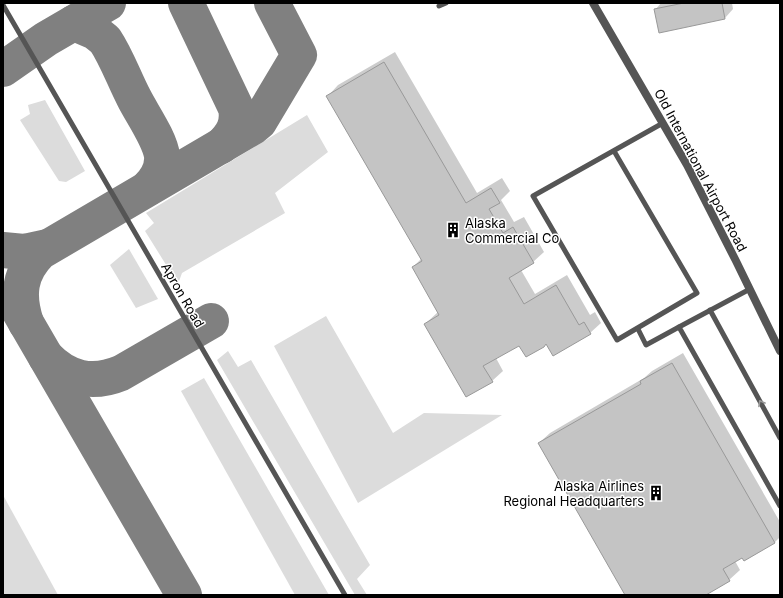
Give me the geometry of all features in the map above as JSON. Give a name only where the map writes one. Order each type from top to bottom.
[{"type":"street","name":"Old International Airport Road","points":[[593,3],[694,178],[779,345]]},
{"type":"lane","points":[[439,6],[446,3]]},
{"type":"lane","name":"Apron Road","points":[[3,5],[345,595]]},
{"type":"lane","points":[[614,150],[697,293],[617,340],[533,196],[614,150],[663,123]]},
{"type":"lane","points":[[638,329],[646,345],[750,289]]},
{"type":"lane","points":[[710,310],[780,438]]},
{"type":"lane","points":[[679,327],[780,506]]},
{"type":"shaded area","points":[[45,100],[85,171],[66,182],[59,181],[20,120],[30,114],[28,105]]},
{"type":"shaded area","points":[[307,115],[328,152],[275,193],[285,213],[182,273],[178,284],[145,231],[154,223],[146,213]]},
{"type":"shaded area","points":[[129,249],[158,299],[136,308],[110,265]]},
{"type":"shaded area","points":[[326,316],[393,433],[424,413],[502,415],[358,503],[274,346]]},
{"type":"shaded area","points":[[228,351],[238,367],[251,360],[370,565],[357,579],[367,595],[355,595],[217,360]]},
{"type":"shaded area","points":[[204,378],[329,595],[295,595],[181,391]]},
{"type":"shaded area","points":[[3,495],[58,595],[3,595]]},
{"type":"building","points":[[684,3],[722,3],[725,19],[659,33],[654,9]]},
{"type":"building","name":"Alaska Commercial Co","points":[[384,62],[466,203],[491,188],[500,203],[489,209],[503,233],[513,227],[534,263],[509,278],[524,304],[556,285],[579,325],[584,322],[591,334],[553,356],[546,344],[544,347],[526,357],[519,346],[483,366],[493,382],[466,397],[424,324],[439,315],[412,267],[422,261],[326,96]]},
{"type":"building","name":"Alaska Airlines Regional Headquarters","points":[[672,363],[775,543],[744,561],[742,558],[723,569],[730,581],[706,595],[625,595],[538,443],[641,384],[640,381]]},
{"type":"taxiway","points":[[3,69],[46,39],[108,3]]},
{"type":"taxiway","points":[[186,3],[236,108],[236,124],[229,138],[221,146]]},
{"type":"taxiway","points":[[26,323],[21,303],[22,285],[28,268],[40,252],[253,127],[259,122],[299,55],[272,3]]},
{"type":"taxiway","points":[[74,23],[95,32],[105,40],[158,142],[161,149],[162,165],[157,177],[148,188]]},
{"type":"taxiway","points":[[3,250],[24,252],[47,247]]},
{"type":"taxiway","points":[[14,302],[184,595]]},
{"type":"taxiway","points":[[46,357],[62,370],[80,378],[100,379],[110,377],[121,373],[211,321]]},
{"type":"place","name":"Alaska Commercial Co","points":[[453,230]]},
{"type":"place","name":"Alaska Airlines Regional Headquarters","points":[[656,493]]}]
